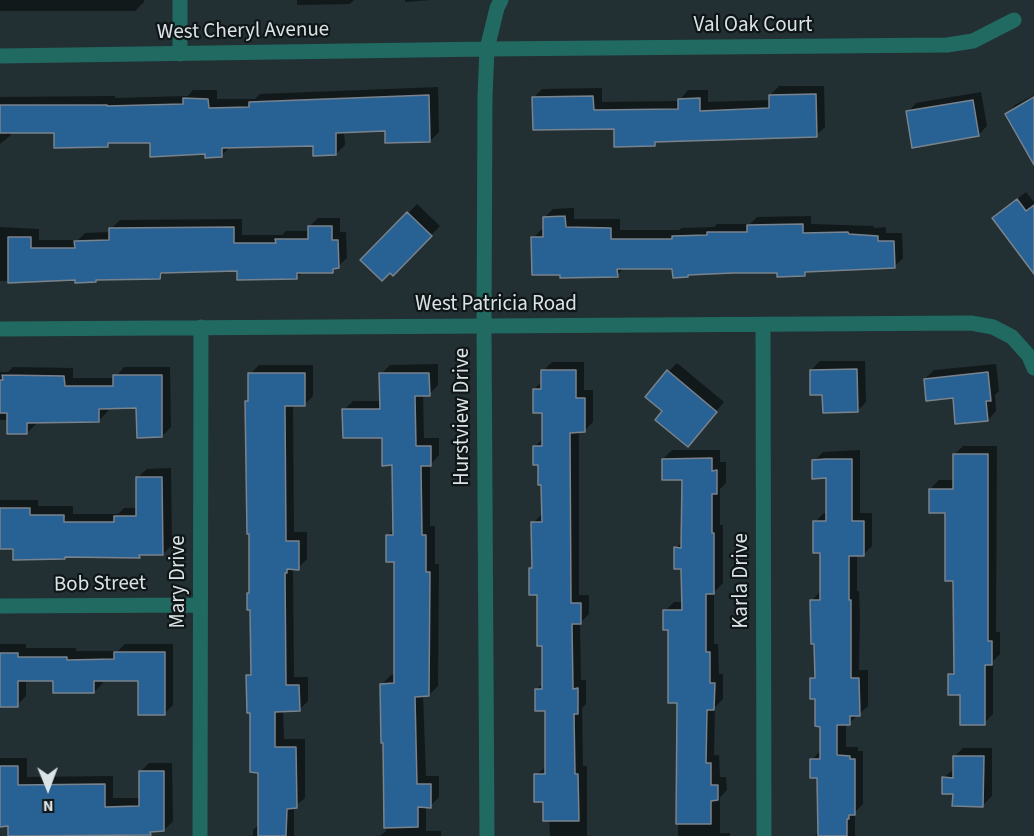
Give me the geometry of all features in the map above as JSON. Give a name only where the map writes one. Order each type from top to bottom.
[{"type":"street","points":[[180,0],[180,54]]},
{"type":"street","name":"Hurstview Drive","points":[[487,836],[485,96],[487,49],[501,0]]},
{"type":"street","name":"Val Oak Court","points":[[487,49],[947,45],[973,41],[1014,20]]},
{"type":"street","name":"West Cheryl Avenue","points":[[0,56],[487,49]]},
{"type":"street","name":"West Patricia Road","points":[[0,329],[971,323],[993,327],[1012,337],[1029,356],[1034,368]]},
{"type":"street","name":"Karla Drive","points":[[763,325],[764,836]]},
{"type":"street","name":"Mary Drive","points":[[200,836],[201,327]]},
{"type":"street","name":"Bob Street","points":[[0,606],[200,605]]},
{"type":"building","points":[[816,94],[817,137],[655,142],[655,146],[614,147],[614,129],[533,130],[532,97],[593,96],[594,110],[678,109],[678,99],[700,98],[700,111],[769,108],[769,95]]},
{"type":"building","points":[[429,95],[430,142],[385,143],[385,131],[336,133],[336,155],[313,156],[313,146],[222,148],[222,157],[205,158],[205,154],[150,157],[150,143],[108,143],[108,147],[54,148],[54,133],[0,133],[0,105],[183,104],[183,98],[208,99],[209,108],[249,107],[249,102]]},
{"type":"building","points":[[1034,97],[1034,165],[1005,114]]},
{"type":"building","points":[[973,100],[979,136],[912,148],[906,111]]},
{"type":"building","points":[[1017,199],[1026,211],[1034,205],[1034,274],[992,218]]},
{"type":"building","points":[[407,212],[432,236],[393,276],[390,273],[382,281],[360,260]]},
{"type":"building","points":[[565,216],[566,227],[611,228],[611,239],[672,239],[672,236],[707,235],[707,232],[747,232],[747,225],[803,224],[803,233],[848,232],[849,234],[878,236],[878,241],[894,241],[895,268],[805,272],[805,276],[777,277],[777,273],[733,273],[673,278],[672,269],[617,269],[618,277],[560,278],[560,275],[532,275],[531,237],[543,237],[543,217]]},
{"type":"building","points":[[308,226],[332,226],[332,240],[338,240],[339,268],[333,269],[333,273],[297,273],[297,279],[237,280],[237,271],[161,273],[160,279],[8,283],[8,237],[31,237],[31,248],[75,248],[74,241],[109,240],[109,228],[234,227],[234,243],[276,243],[275,239],[308,239]]},
{"type":"building","points":[[857,369],[858,412],[823,413],[822,395],[810,395],[810,370]]},
{"type":"building","points":[[541,370],[576,370],[576,398],[585,398],[585,432],[570,433],[571,603],[581,603],[581,624],[572,624],[573,689],[578,688],[578,714],[574,714],[575,774],[578,774],[579,821],[543,821],[543,802],[534,802],[534,774],[545,774],[545,711],[535,711],[535,689],[542,689],[542,646],[537,646],[537,595],[529,595],[529,568],[532,568],[531,522],[542,522],[538,465],[533,465],[533,446],[542,446],[542,413],[533,413],[533,389],[541,389]]},
{"type":"building","points":[[667,370],[717,412],[688,447],[655,420],[662,411],[645,397]]},
{"type":"building","points":[[988,372],[991,401],[986,401],[988,421],[955,424],[953,398],[926,401],[924,379]]},
{"type":"building","points":[[248,373],[305,373],[305,406],[285,406],[286,541],[299,541],[299,570],[287,569],[285,573],[286,685],[299,685],[300,711],[275,712],[275,747],[296,747],[297,808],[287,809],[286,836],[258,836],[258,773],[250,772],[250,713],[247,713],[246,675],[251,675],[250,610],[247,610],[249,534],[247,534],[245,401],[248,401]]},
{"type":"building","points":[[379,373],[429,373],[430,396],[415,396],[416,446],[431,446],[431,466],[421,466],[422,535],[426,535],[426,572],[430,572],[429,696],[415,697],[417,784],[431,784],[431,808],[418,807],[418,827],[384,828],[380,684],[394,683],[394,562],[386,562],[386,535],[393,535],[392,465],[382,466],[382,438],[343,438],[342,409],[380,409]]},
{"type":"building","points":[[2,375],[64,376],[65,386],[113,386],[113,375],[162,375],[162,437],[137,438],[136,408],[99,409],[99,422],[27,423],[27,434],[7,434],[7,413],[0,413]]},
{"type":"building","points":[[953,454],[988,454],[988,641],[992,641],[992,665],[985,665],[985,725],[960,725],[960,695],[948,695],[948,674],[954,674],[953,581],[945,581],[945,513],[929,513],[929,489],[953,489]]},
{"type":"building","points":[[712,458],[712,471],[717,470],[717,494],[712,494],[714,594],[706,594],[706,652],[710,652],[710,683],[715,683],[714,710],[707,710],[706,763],[711,763],[711,785],[718,785],[718,800],[711,801],[711,824],[676,824],[677,703],[668,703],[668,630],[663,630],[663,610],[682,610],[681,569],[674,569],[674,547],[681,548],[682,480],[662,480],[662,459]]},
{"type":"building","points":[[852,459],[852,521],[864,521],[864,556],[849,556],[851,678],[859,678],[860,716],[850,716],[850,725],[837,725],[837,755],[850,756],[850,759],[855,759],[855,815],[849,815],[847,819],[847,836],[818,836],[817,778],[810,778],[810,759],[820,759],[820,727],[815,726],[815,699],[810,699],[810,678],[815,678],[814,644],[811,644],[810,600],[820,600],[820,553],[813,553],[813,521],[826,521],[826,478],[812,479],[812,460]]},
{"type":"building","points":[[136,477],[162,477],[163,555],[139,555],[140,558],[65,557],[65,559],[13,560],[13,549],[0,549],[0,508],[30,508],[30,515],[64,515],[64,522],[114,522],[114,516],[136,516]]},
{"type":"building","points":[[114,652],[165,652],[165,715],[138,715],[138,681],[94,681],[94,693],[53,693],[53,681],[18,681],[18,707],[0,707],[0,653],[18,653],[18,657],[67,657],[67,660],[114,659]]},
{"type":"building","points":[[953,756],[984,756],[983,807],[952,806],[953,794],[942,794],[942,777],[953,778]]},
{"type":"building","points":[[0,766],[18,766],[18,785],[105,784],[105,807],[139,806],[139,771],[164,771],[164,831],[150,832],[151,835],[8,836],[8,826],[0,827]]}]
